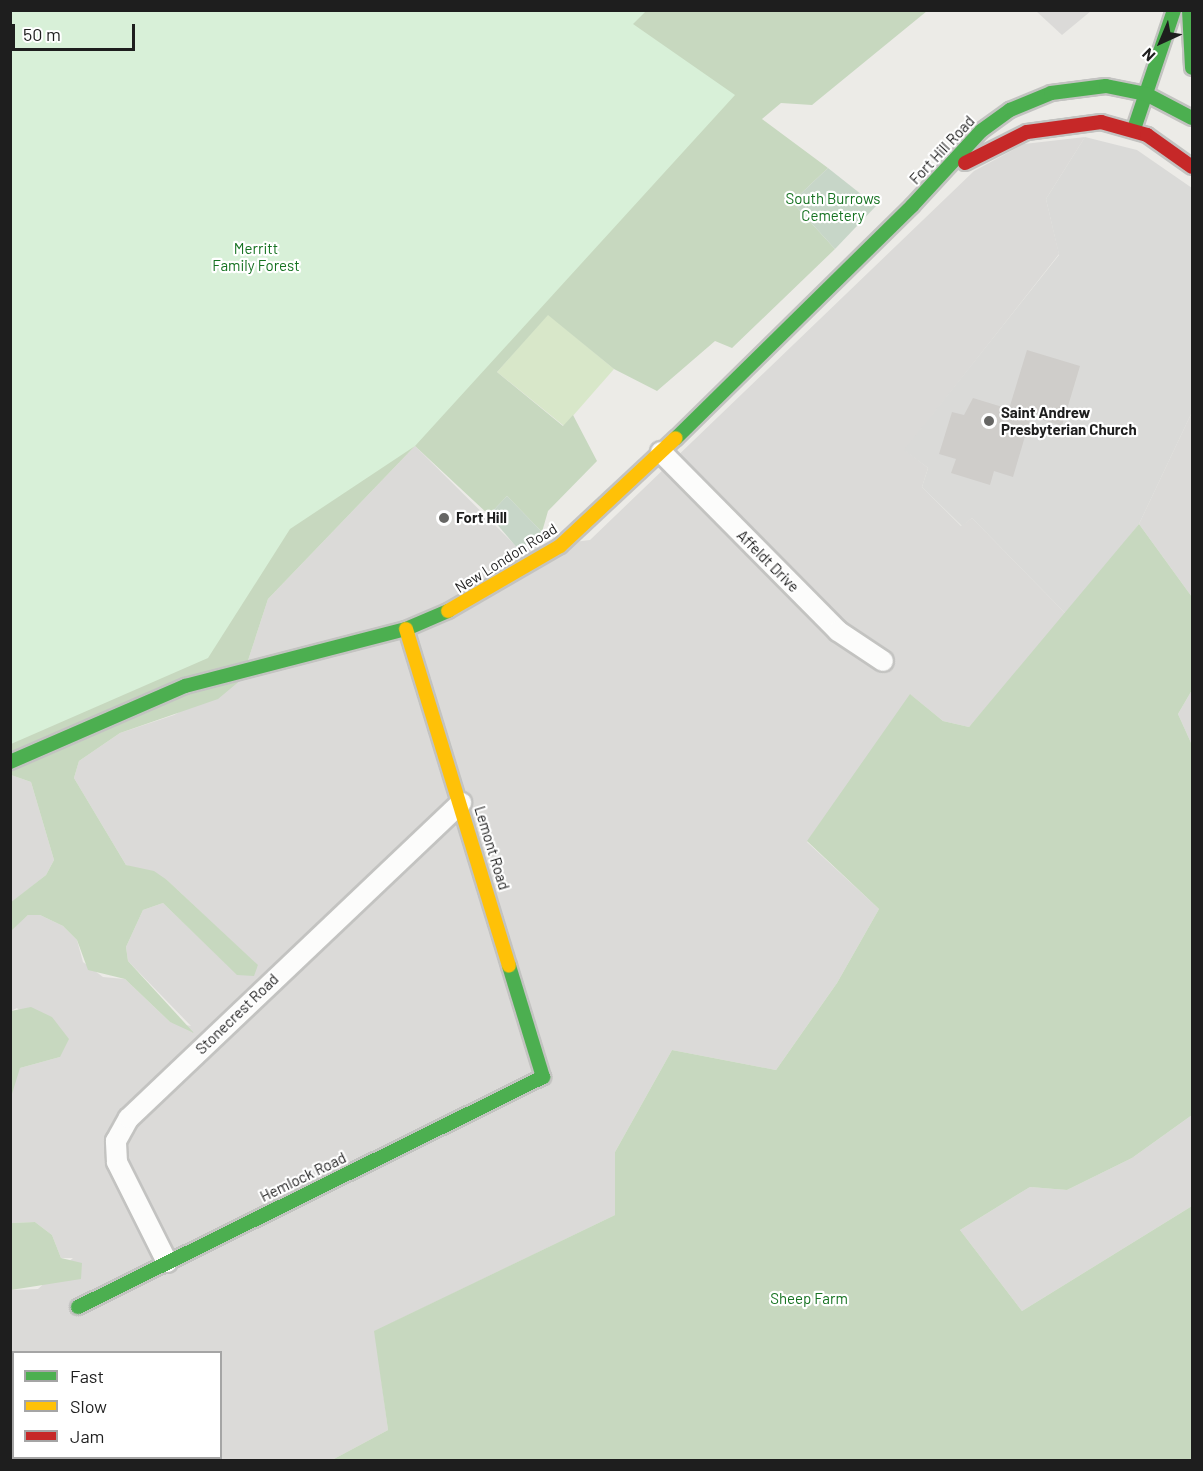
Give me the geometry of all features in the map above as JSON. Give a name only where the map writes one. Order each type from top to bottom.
[{"type":"main road","points":[[1134,129],[1174,10]]},
{"type":"main road","points":[[1190,10],[1192,68]]},
{"type":"main road","name":"Fort Hill Road","points":[[912,206],[981,131],[1026,101],[1093,87],[1146,94],[1192,118]]},
{"type":"main road","name":"Fort Hill Road","points":[[912,206],[975,156],[1027,132],[1101,122],[1134,129],[1192,167]]},
{"type":"main road","name":"New London Road","points":[[10,762],[185,686],[406,629],[458,607],[560,546],[661,452],[912,206]]},
{"type":"main road","name":"Lemont Road","points":[[406,629],[543,1077]]},
{"type":"main road","name":"Hemlock Road","points":[[78,1307],[543,1077]]},
{"type":"street","name":"Affeldt Drive","points":[[661,452],[838,631],[883,661]]},
{"type":"street","name":"Stonecrest Road","points":[[167,1262],[117,1162],[116,1141],[129,1118],[461,803]]},
{"type":"shaded area","points":[[1036,11],[1091,11],[1062,35]]},
{"type":"shaded area","points":[[1085,137],[1046,199],[1059,254],[905,450],[928,468],[922,487],[961,526],[972,518],[1067,615],[969,727],[943,721],[911,695],[807,842],[879,909],[837,983],[776,1070],[672,1050],[615,1152],[615,1215],[375,1331],[388,1430],[332,1460],[11,1460],[11,1290],[38,1289],[73,1258],[61,1258],[52,1235],[35,1222],[11,1223],[10,1097],[16,1075],[20,1068],[60,1057],[17,1008],[11,1011],[10,931],[28,915],[40,915],[63,926],[77,940],[83,962],[103,977],[125,979],[170,1022],[191,1026],[128,961],[126,947],[143,910],[163,903],[238,975],[258,966],[167,880],[126,865],[74,778],[79,761],[120,733],[174,715],[242,679],[268,599],[415,446],[519,549],[590,540],[974,171],[1024,144]]},
{"type":"shaded area","points":[[1085,137],[1137,150],[1192,188],[1192,412],[1139,524],[1067,615],[972,518],[962,526],[922,487],[928,468],[904,450],[1059,255],[1046,199]]},
{"type":"shaded area","points":[[1192,412],[1192,597],[1139,524]]},
{"type":"shaded area","points":[[1192,690],[1192,745],[1178,714]]},
{"type":"shaded area","points":[[11,775],[31,782],[54,860],[46,875],[11,903]]},
{"type":"shaded area","points":[[1192,1115],[1192,1206],[1022,1311],[960,1230],[1030,1187],[1067,1190],[1132,1158]]},
{"type":"green space","name":"Merritt Family Forest","points":[[11,10],[646,11],[633,24],[735,95],[415,446],[290,529],[208,658],[11,744]]},
{"type":"green space","name":"Merritt Family Forest","points":[[11,11],[927,11],[812,105],[781,103],[762,119],[828,168],[792,202],[835,249],[732,348],[715,341],[657,391],[614,369],[548,315],[497,372],[563,426],[573,415],[597,461],[548,511],[542,532],[507,496],[489,515],[415,446],[268,599],[242,679],[218,699],[120,733],[79,761],[74,778],[126,865],[154,871],[167,880],[258,965],[254,976],[237,975],[163,903],[143,910],[126,947],[128,961],[194,1033],[170,1022],[125,979],[88,970],[77,940],[63,926],[40,915],[28,915],[11,931],[10,903],[46,875],[54,860],[31,782],[11,775]]},
{"type":"green space","name":"South Burrows Cemetery","points":[[828,168],[876,206],[835,249],[792,202]]},
{"type":"green space","points":[[548,314],[614,369],[564,426],[497,372]]},
{"type":"green space","points":[[507,496],[542,532],[519,550],[489,515]]},
{"type":"green space","name":"Sheep Farm","points":[[1139,524],[1192,597],[1192,690],[1178,714],[1192,745],[1192,1115],[1132,1158],[1067,1190],[1030,1187],[960,1230],[1022,1311],[1192,1206],[1192,1460],[332,1460],[388,1430],[374,1331],[615,1215],[615,1152],[672,1050],[776,1070],[837,983],[879,909],[807,841],[910,694],[943,721],[969,727]]},
{"type":"green space","points":[[31,1007],[52,1017],[69,1039],[60,1057],[20,1068],[11,1097],[11,1011]]},
{"type":"green space","points":[[35,1222],[52,1235],[61,1258],[82,1263],[81,1279],[11,1290],[11,1223]]},
{"type":"building","name":"Saint Andrew Presbyterian Church","points":[[1027,350],[1080,366],[1062,426],[1031,416],[1013,477],[994,471],[990,485],[951,473],[956,459],[939,454],[952,412],[964,415],[973,398],[1009,409]]},
{"type":"traffic: fast","points":[[1134,129],[1174,10]]},
{"type":"traffic: fast","points":[[1189,10],[1192,68]]},
{"type":"traffic: fast","points":[[676,438],[912,206],[981,131],[1010,110],[1051,93],[1106,86],[1146,94],[1192,118]]},
{"type":"traffic: fast","points":[[10,762],[185,686],[406,629],[448,611]]},
{"type":"traffic: fast","points":[[78,1307],[543,1077],[509,966]]},
{"type":"traffic: slow","points":[[448,611],[560,546],[676,438]]},
{"type":"traffic: slow","points":[[406,629],[509,966]]},
{"type":"traffic: jam","points":[[965,163],[1027,132],[1101,122],[1147,135],[1192,167]]},
{"type":"place","name":"Saint Andrew Presbyterian Church","points":[[989,421]]},
{"type":"place","name":"Fort Hill","points":[[444,518]]}]
